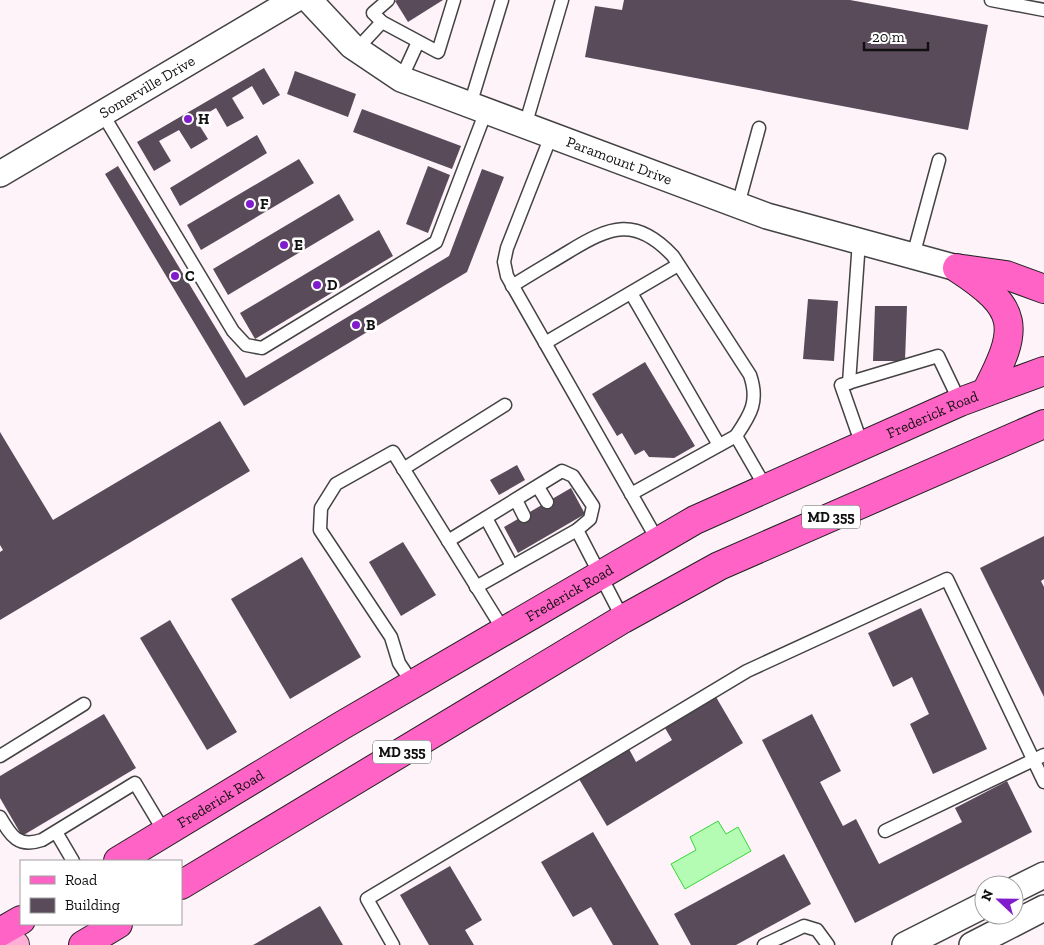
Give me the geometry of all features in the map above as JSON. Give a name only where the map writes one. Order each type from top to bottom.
[{"type":"main road","points":[[957,268],[1006,275],[1044,289]]},
{"type":"main road","points":[[957,268],[997,298],[1010,326],[1006,352],[986,392]]},
{"type":"main road","name":"Frederick Road","points":[[120,860],[413,684],[695,520],[960,402],[1044,371]]},
{"type":"main road","name":"MD 355","points":[[182,884],[623,619],[719,566],[1044,424]]},
{"type":"main road","points":[[0,933],[20,921]]},
{"type":"main road","points":[[83,945],[116,925]]},
{"type":"main road","points":[[0,933],[2,945]]},
{"type":"main road","points":[[0,933],[15,945]]},
{"type":"street","name":"Somerville Drive","points":[[0,174],[294,0]]},
{"type":"street","name":"Paramount Drive","points":[[309,0],[357,49],[401,79],[768,216],[957,268]]},
{"type":"street","points":[[1024,885],[1044,874]]},
{"type":"street","points":[[972,945],[1044,908]]},
{"type":"street","points":[[905,945],[974,910]]},
{"type":"lane","points":[[388,0],[373,13],[382,22],[438,52],[454,0]]},
{"type":"lane","points":[[102,113],[232,331],[246,345],[262,348],[436,242],[478,108],[502,0]]},
{"type":"lane","points":[[525,126],[562,0]]},
{"type":"lane","points":[[991,0],[1044,10]]},
{"type":"lane","points":[[357,49],[382,22]]},
{"type":"lane","points":[[401,79],[418,42]]},
{"type":"lane","points":[[738,205],[759,128]]},
{"type":"lane","points":[[551,136],[507,248],[504,262],[507,276],[658,541]]},
{"type":"lane","points":[[913,256],[939,160]]},
{"type":"lane","points":[[512,286],[596,235],[612,229],[625,228],[642,232],[659,241],[678,265],[750,375],[755,390],[753,405],[736,436],[631,494]]},
{"type":"lane","points":[[849,383],[859,241]]},
{"type":"lane","points":[[545,343],[678,265]]},
{"type":"lane","points":[[631,293],[719,445]]},
{"type":"lane","points":[[862,445],[841,385],[938,356],[960,402]]},
{"type":"lane","points":[[403,469],[506,405]]},
{"type":"lane","points":[[736,436],[766,488]]},
{"type":"lane","points":[[413,684],[399,663],[391,638],[320,530],[321,508],[336,484],[393,452],[504,631]]},
{"type":"lane","points":[[448,541],[562,471],[572,476],[593,506],[590,519],[541,545],[512,566],[476,586]]},
{"type":"lane","points":[[538,487],[547,502]]},
{"type":"lane","points":[[516,500],[524,516]]},
{"type":"lane","points":[[486,518],[512,566]]},
{"type":"lane","points":[[568,532],[600,576],[623,619]]},
{"type":"lane","points":[[392,945],[367,900],[747,671],[947,579],[1039,758],[1044,782]]},
{"type":"lane","points":[[0,756],[84,704]]},
{"type":"lane","points":[[885,831],[1039,758]]},
{"type":"lane","points":[[0,817],[10,834],[18,841],[32,844],[56,832],[135,783],[165,833]]},
{"type":"lane","points":[[56,832],[72,860]]},
{"type":"lane","points":[[764,945],[804,926],[817,930],[828,945]]},
{"type":"shaded area","points":[[718,821],[726,834],[738,827],[751,851],[685,889],[671,864],[696,850],[690,837]]},
{"type":"building","points":[[443,0],[408,22],[395,1]]},
{"type":"building","points":[[624,0],[850,0],[988,25],[968,130],[585,57],[595,6],[622,10]]},
{"type":"building","name":"H","points":[[264,68],[280,95],[263,105],[252,86],[232,98],[244,118],[227,127],[216,108],[196,120],[208,139],[191,149],[179,130],[159,141],[171,161],[154,171],[137,142]]},
{"type":"building","points":[[295,71],[356,94],[348,117],[287,94]]},
{"type":"building","points":[[362,109],[461,146],[452,169],[353,132]]},
{"type":"building","points":[[257,135],[267,153],[180,206],[170,188]]},
{"type":"building","name":"F","points":[[299,159],[314,183],[201,250],[187,225]]},
{"type":"building","points":[[118,166],[246,378],[449,256],[482,169],[504,177],[467,272],[244,406],[105,174]]},
{"type":"building","points":[[428,166],[450,175],[428,233],[406,224]]},
{"type":"building","name":"E","points":[[339,194],[354,220],[228,295],[213,269]]},
{"type":"building","name":"D","points":[[379,230],[393,256],[255,339],[240,313]]},
{"type":"building","points":[[808,299],[838,301],[834,361],[803,359]]},
{"type":"building","points":[[875,306],[907,306],[905,361],[873,361]]},
{"type":"building","points":[[645,362],[695,446],[674,458],[649,457],[644,450],[635,455],[622,433],[617,436],[592,394]]},
{"type":"building","points":[[220,421],[250,471],[0,620],[0,552],[3,550],[0,545],[0,432],[53,520]]},
{"type":"building","points":[[517,465],[525,480],[499,495],[490,480]]},
{"type":"building","points":[[571,488],[585,514],[518,553],[504,527]]},
{"type":"building","points":[[1044,536],[1044,579],[1041,581],[1044,587],[1044,697],[980,568]]},
{"type":"building","points":[[403,542],[436,595],[401,616],[369,562]]},
{"type":"building","points":[[302,557],[361,657],[290,699],[231,599]]},
{"type":"building","points":[[921,608],[987,749],[933,774],[910,724],[929,714],[912,677],[893,687],[868,633]]},
{"type":"building","points":[[170,620],[237,732],[207,750],[140,638]]},
{"type":"building","points":[[716,697],[743,743],[607,826],[579,779],[629,749],[636,762],[672,740],[665,728]]},
{"type":"building","points":[[104,714],[136,768],[22,836],[0,798],[0,776]]},
{"type":"building","points":[[812,714],[841,771],[820,782],[843,826],[856,819],[879,864],[962,822],[955,808],[1007,781],[1032,832],[855,923],[762,740]]},
{"type":"building","points":[[593,832],[659,945],[613,945],[591,907],[573,917],[541,862]]},
{"type":"building","points":[[784,854],[811,904],[736,945],[691,945],[674,914]]},
{"type":"building","points":[[450,866],[482,920],[465,930],[474,945],[429,945],[400,895]]},
{"type":"building","points":[[320,906],[343,945],[253,945]]},
{"type":"place","name":"H","points":[[188,119]]},
{"type":"place","name":"F","points":[[250,204]]},
{"type":"place","name":"E","points":[[284,245]]},
{"type":"place","name":"C","points":[[175,276]]},
{"type":"place","name":"D","points":[[317,285]]},
{"type":"place","name":"B","points":[[356,325]]}]
